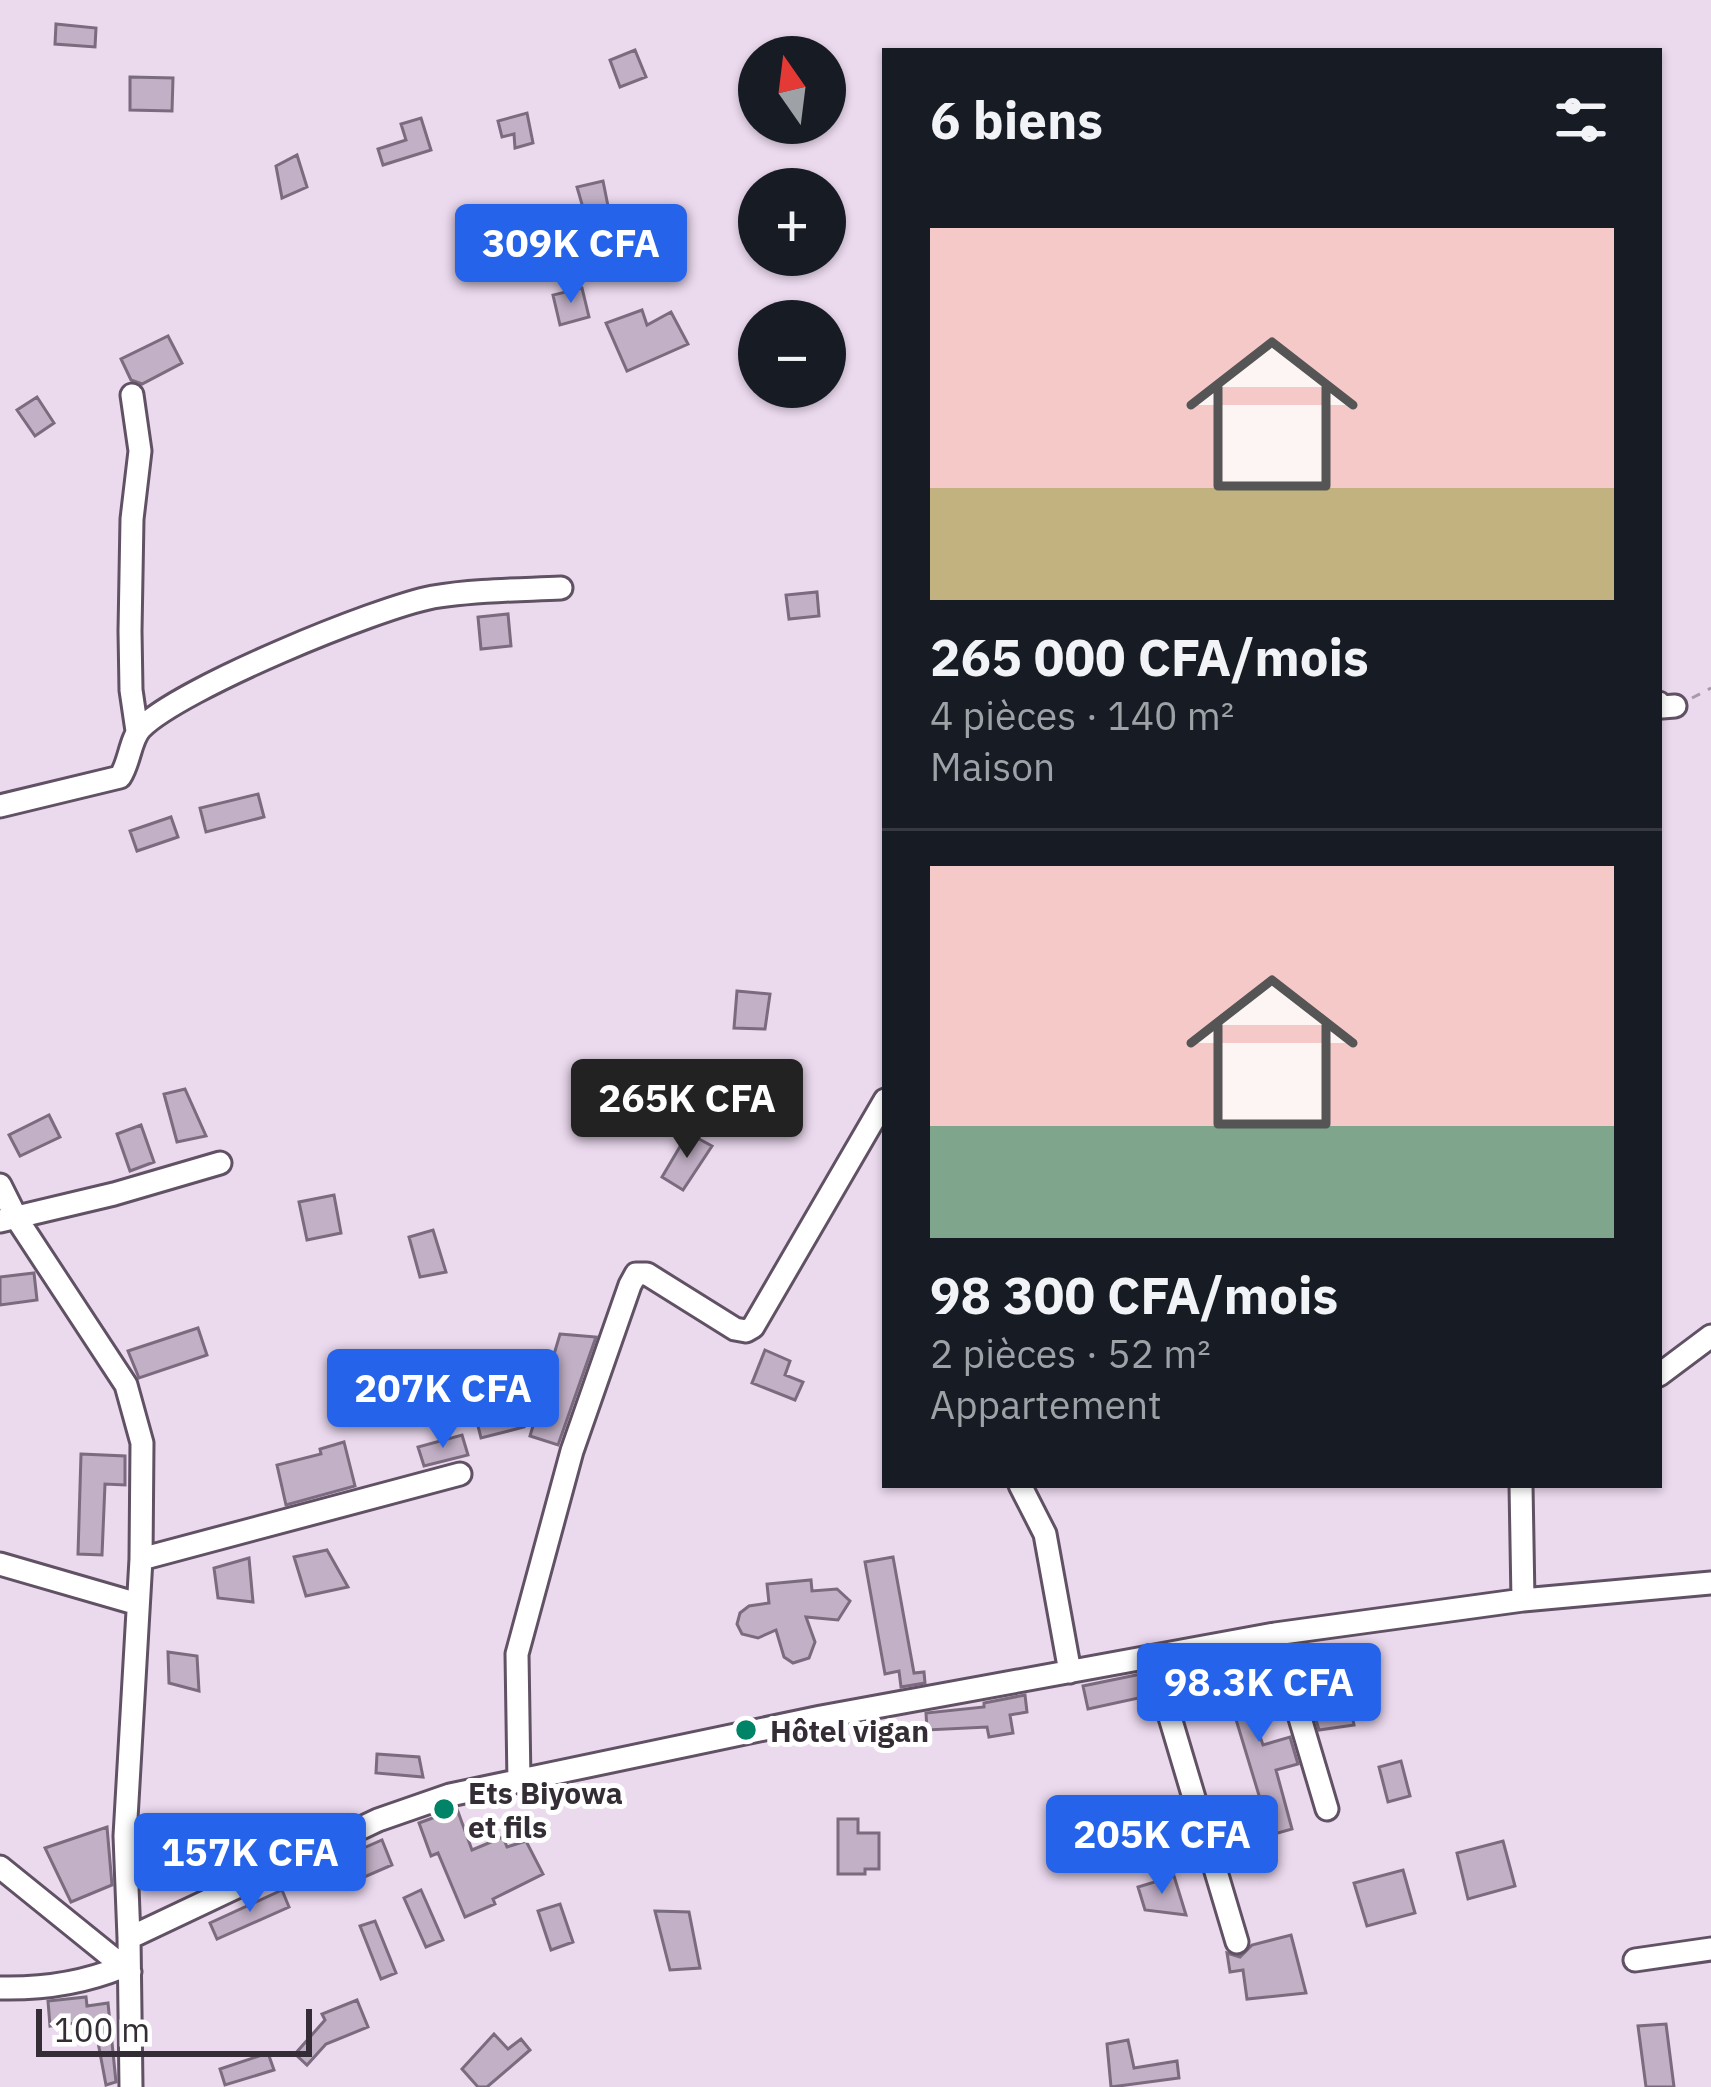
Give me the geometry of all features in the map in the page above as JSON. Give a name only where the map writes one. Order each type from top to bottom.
[{"type":"street","points":[[0,806],[120,777],[129,764],[137,731],[130,631],[132,520],[140,451],[132,395]]},
{"type":"street","points":[[137,731],[166,709],[221,680],[405,605],[455,594],[561,588]]},
{"type":"street","points":[[520,1782],[519,1642],[572,1451],[630,1285],[636,1274],[646,1274],[735,1329],[753,1327],[882,1105]]},
{"type":"street","points":[[8,1220],[220,1163]]},
{"type":"street","points":[[0,1185],[8,1220],[126,1385],[142,1443],[141,1559],[124,1836],[131,2087]]},
{"type":"street","points":[[1662,1373],[1711,1336]]},
{"type":"street","points":[[141,1559],[460,1474]]},
{"type":"street","points":[[1022,1488],[1045,1534],[1070,1672]]},
{"type":"street","points":[[1521,1488],[1523,1600]]},
{"type":"street","points":[[0,1564],[138,1604]]},
{"type":"street","points":[[129,1938],[377,1820],[450,1795],[821,1717],[1275,1634],[1523,1600],[1711,1583]]},
{"type":"street","points":[[1275,1634],[1328,1809]]},
{"type":"street","points":[[1152,1657],[1237,1942]]},
{"type":"street","points":[[0,1868],[126,1969]]},
{"type":"street","points":[[1634,1960],[1711,1949]]},
{"type":"street","points":[[0,1988],[72,1982],[126,1969]]},
{"type":"building","points":[[56,24],[96,28],[95,47],[55,44]]},
{"type":"building","points":[[635,50],[646,77],[620,87],[610,60]]},
{"type":"building","points":[[130,77],[173,78],[172,111],[130,110]]},
{"type":"building","points":[[527,113],[533,143],[515,148],[514,134],[502,137],[498,121]]},
{"type":"building","points":[[421,118],[431,150],[383,165],[378,149],[406,140],[401,124]]},
{"type":"building","points":[[297,155],[307,187],[282,198],[276,166]]},
{"type":"building","points":[[603,181],[612,226],[590,232],[577,187]]},
{"type":"building","points":[[582,288],[589,317],[560,325],[553,295]]},
{"type":"building","points":[[642,310],[647,325],[671,312],[688,344],[627,371],[606,323]]},
{"type":"building","points":[[168,336],[182,363],[142,384],[131,380],[121,359]]},
{"type":"building","points":[[37,397],[54,423],[35,436],[17,410]]},
{"type":"building","points":[[817,592],[819,616],[789,619],[786,595]]},
{"type":"building","points":[[508,614],[511,646],[481,649],[478,617]]},
{"type":"building","points":[[258,794],[264,817],[206,832],[200,808]]},
{"type":"building","points":[[171,817],[178,837],[137,851],[130,831]]},
{"type":"building","points":[[737,991],[770,994],[765,1029],[734,1028]]},
{"type":"building","points":[[185,1089],[206,1136],[177,1142],[164,1094]]},
{"type":"building","points":[[49,1115],[60,1137],[20,1156],[9,1135]]},
{"type":"building","points":[[141,1125],[154,1162],[130,1171],[117,1134]]},
{"type":"building","points":[[688,1133],[712,1146],[683,1190],[662,1177]]},
{"type":"building","points":[[334,1195],[341,1233],[307,1240],[299,1202]]},
{"type":"building","points":[[433,1230],[446,1272],[420,1277],[409,1237]]},
{"type":"building","points":[[34,1273],[37,1300],[0,1305],[0,1277]]},
{"type":"building","points":[[198,1328],[207,1355],[139,1378],[128,1351]]},
{"type":"building","points":[[560,1334],[596,1337],[558,1445],[530,1436]]},
{"type":"building","points":[[765,1350],[790,1361],[785,1375],[803,1382],[795,1400],[752,1383]]},
{"type":"building","points":[[519,1406],[524,1427],[481,1438],[476,1418]]},
{"type":"building","points":[[462,1435],[468,1455],[424,1466],[418,1447]]},
{"type":"building","points":[[344,1442],[355,1486],[286,1505],[277,1465],[321,1454],[320,1449]]},
{"type":"building","points":[[81,1454],[125,1456],[125,1485],[105,1484],[102,1555],[78,1554]]},
{"type":"building","points":[[327,1550],[348,1587],[306,1596],[294,1557]]},
{"type":"building","points":[[893,1557],[914,1673],[924,1672],[925,1683],[901,1687],[899,1671],[885,1674],[865,1562]]},
{"type":"building","points":[[249,1558],[253,1602],[218,1598],[214,1568]]},
{"type":"building","points":[[811,1580],[812,1591],[837,1589],[850,1601],[838,1620],[806,1617],[815,1642],[809,1658],[793,1663],[784,1657],[776,1630],[758,1638],[742,1634],[737,1624],[740,1613],[749,1606],[769,1603],[767,1584]]},
{"type":"building","points":[[168,1652],[197,1656],[199,1691],[169,1683]]},
{"type":"building","points":[[1244,1655],[1256,1696],[1247,1699],[1263,1745],[1290,1737],[1298,1764],[1276,1770],[1292,1829],[1271,1835],[1218,1660]]},
{"type":"building","points":[[1141,1674],[1148,1696],[1088,1709],[1083,1686]]},
{"type":"building","points":[[1025,1695],[1027,1712],[1010,1715],[1013,1733],[989,1737],[987,1727],[927,1730],[926,1713],[984,1707],[984,1703]]},
{"type":"building","points":[[1349,1699],[1354,1725],[1319,1730],[1312,1706]]},
{"type":"building","points":[[377,1754],[419,1757],[423,1777],[376,1773]]},
{"type":"building","points":[[1401,1761],[1410,1796],[1388,1802],[1379,1767]]},
{"type":"building","points":[[457,1809],[472,1850],[503,1837],[507,1847],[526,1841],[543,1874],[465,1917],[438,1853],[431,1856],[419,1823]]},
{"type":"building","points":[[838,1819],[858,1819],[858,1833],[879,1833],[879,1869],[838,1874]]},
{"type":"building","points":[[107,1827],[112,1885],[71,1902],[45,1848]]},
{"type":"building","points":[[382,1840],[392,1865],[346,1885],[338,1868],[344,1865],[341,1858]]},
{"type":"building","points":[[1503,1841],[1515,1886],[1468,1899],[1457,1853]]},
{"type":"building","points":[[1403,1870],[1415,1913],[1367,1926],[1354,1883]]},
{"type":"building","points":[[1174,1876],[1186,1915],[1145,1910],[1138,1887]]},
{"type":"building","points":[[282,1890],[289,1907],[217,1939],[210,1923]]},
{"type":"building","points":[[421,1890],[443,1940],[426,1947],[404,1898]]},
{"type":"building","points":[[560,1904],[573,1942],[551,1950],[538,1911]]},
{"type":"building","points":[[655,1911],[689,1912],[700,1968],[670,1970]]},
{"type":"building","points":[[375,1921],[396,1973],[381,1979],[360,1926]]},
{"type":"building","points":[[1291,1935],[1306,1993],[1247,1999],[1243,1970],[1230,1972],[1227,1953],[1240,1957],[1252,1945]]},
{"type":"building","points":[[86,1997],[87,2006],[108,2003],[116,2082],[106,2085],[94,2021],[50,2026],[48,2001]]},
{"type":"building","points":[[357,2000],[368,2027],[326,2044],[307,2065],[295,2054],[325,2020],[322,2014]]},
{"type":"building","points":[[1666,2024],[1674,2087],[1646,2087],[1638,2026]]},
{"type":"building","points":[[494,2034],[508,2049],[521,2039],[530,2050],[487,2087],[478,2087],[462,2069]]},
{"type":"building","points":[[1128,2040],[1134,2068],[1177,2061],[1179,2078],[1111,2087],[1107,2044]]},
{"type":"building","points":[[268,2053],[274,2070],[225,2085],[220,2069]]},
{"type":"place","name":"Hôtel vigan","points":[[746,1730]]},
{"type":"place","name":"Ets Biyowa et fils","points":[[444,1809]]}]
